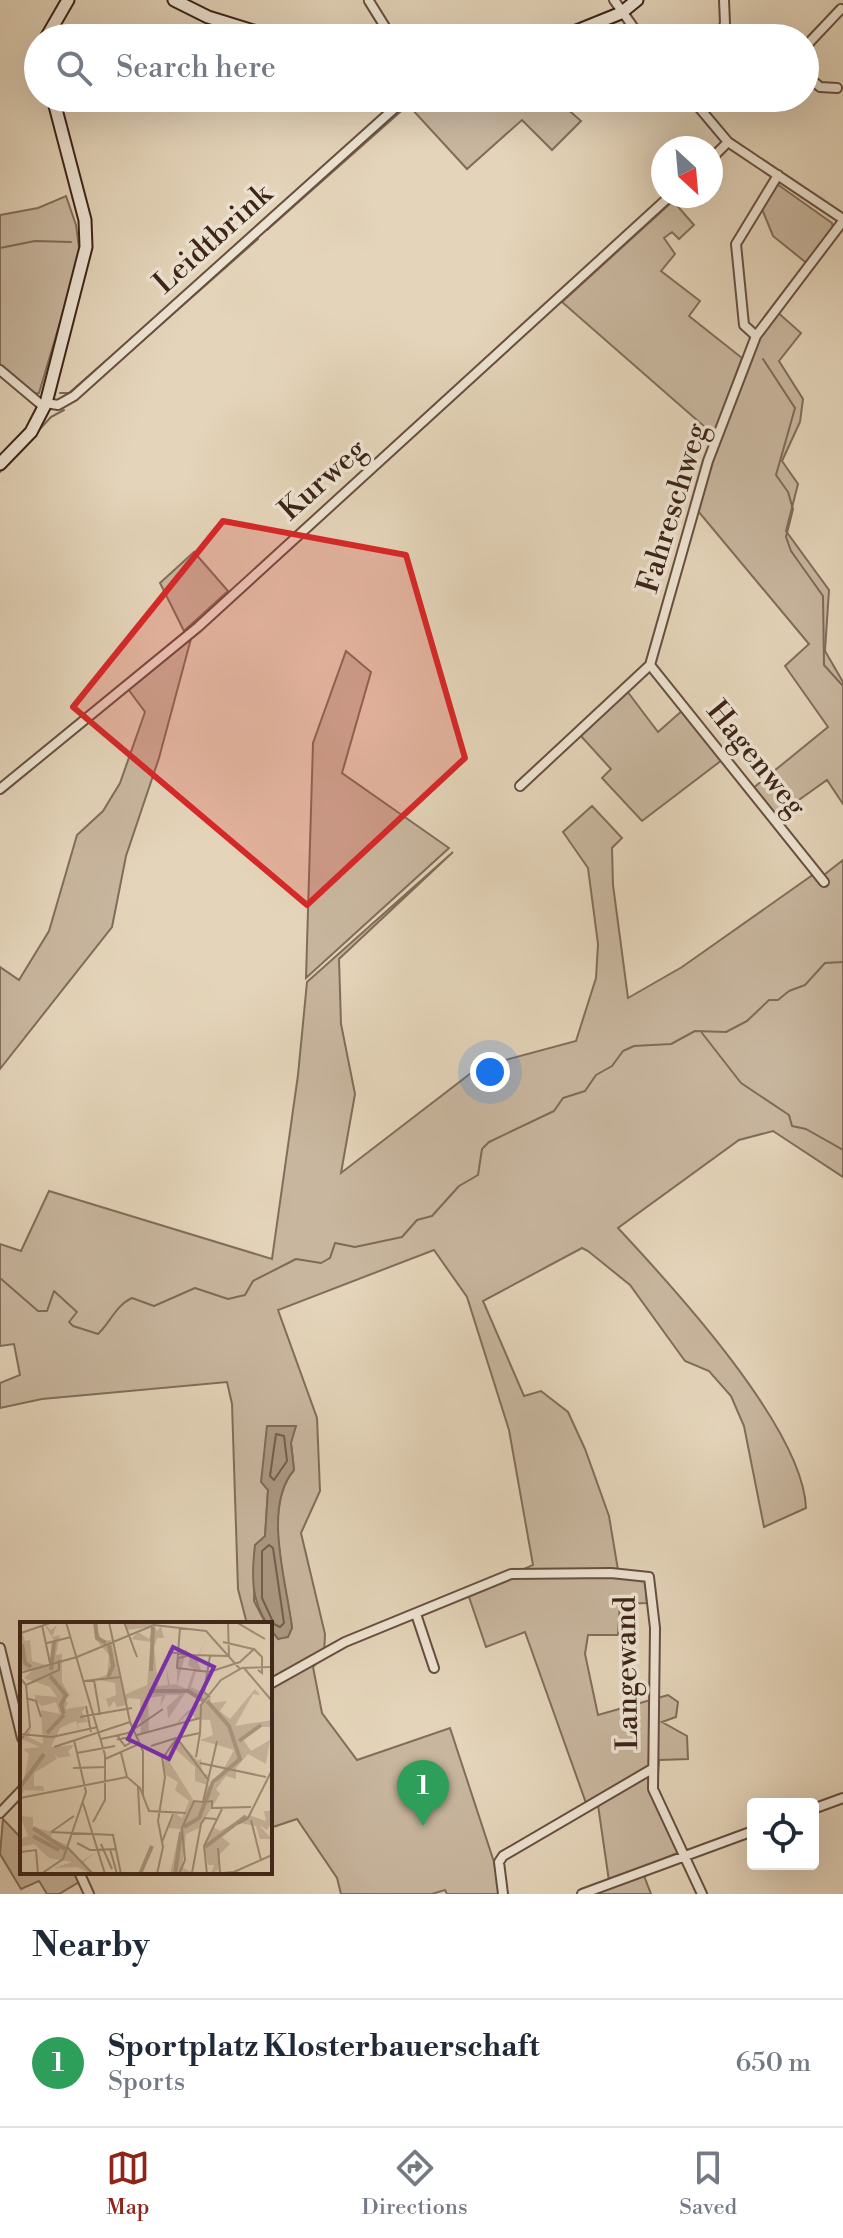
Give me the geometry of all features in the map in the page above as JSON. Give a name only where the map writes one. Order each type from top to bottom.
[{"type":"street","points":[[54,24],[68,0]]},
{"type":"street","points":[[174,0],[231,24]]},
{"type":"street","points":[[614,0],[630,24]]},
{"type":"street","points":[[594,24],[621,13],[637,0]]},
{"type":"street","points":[[724,0],[725,24]]},
{"type":"street","points":[[819,33],[842,10],[832,0]]},
{"type":"street","points":[[369,1],[383,24]]},
{"type":"street","points":[[819,86],[837,88]]},
{"type":"street","points":[[0,464],[31,432],[45,405],[87,234],[56,112]]},
{"type":"street","name":"Leidtbrink","points":[[45,405],[58,405],[74,396],[390,112]]},
{"type":"street","points":[[703,112],[728,142],[843,220]]},
{"type":"street","points":[[723,147],[728,142]]},
{"type":"street","points":[[756,336],[744,325],[736,244],[778,175]]},
{"type":"street","name":"Kurweg","points":[[0,789],[198,627],[657,208]]},
{"type":"street","name":"Fahreschweg","points":[[650,665],[708,461],[756,336],[843,220]]},
{"type":"street","points":[[0,370],[45,405]]},
{"type":"street","points":[[520,786],[650,665]]},
{"type":"street","name":"Hagenweg","points":[[650,665],[824,882]]},
{"type":"street","name":"Langewand","points":[[416,1614],[511,1574],[611,1573],[649,1577],[655,1628],[653,1789],[702,1894]]},
{"type":"street","points":[[272,1683],[320,1654],[416,1614],[434,1668]]},
{"type":"street","points":[[0,1648],[20,1730]]},
{"type":"street","name":"Langewand","points":[[503,1894],[499,1862],[503,1856],[652,1769]]},
{"type":"street","points":[[0,1813],[20,1792]]},
{"type":"street","points":[[819,1807],[843,1798]]},
{"type":"street","points":[[582,1894],[747,1833]]},
{"type":"street","points":[[80,1874],[89,1894]]},
{"type":"highlighted area","points":[[223,521],[406,555],[465,758],[307,905],[73,707]]},
{"type":"shaded area","points":[[415,112],[571,112],[581,121],[552,150],[522,120],[467,169]]},
{"type":"shaded area","points":[[777,184],[832,223],[833,229],[809,265],[773,236],[762,209]]},
{"type":"shaded area","points":[[66,196],[76,225],[80,255],[39,393],[33,394],[0,365],[0,215],[38,208]]},
{"type":"shaded area","points":[[665,208],[679,208],[694,225],[679,239],[672,232],[664,238],[675,254],[661,271],[700,301],[689,316],[742,358],[714,435],[562,302]]},
{"type":"shaded area","points":[[775,310],[801,333],[779,361],[803,399],[800,422],[782,461],[798,484],[786,531],[829,590],[825,651],[843,682],[843,804],[827,780],[775,817],[752,789],[828,727],[785,666],[809,644],[698,511],[739,382]]},
{"type":"shaded area","points":[[194,552],[228,591],[184,631],[160,583]]},
{"type":"shaded area","points":[[192,635],[159,758],[126,856],[112,927],[0,1069],[0,967],[19,980],[49,931],[77,835],[103,811],[120,783],[145,712],[128,689]]},
{"type":"shaded area","points":[[346,651],[371,672],[342,773],[449,848],[306,978],[313,743]]},
{"type":"shaded area","points":[[627,691],[658,732],[683,710],[722,760],[642,821],[602,778],[611,769],[580,735]]},
{"type":"shaded area","points":[[592,806],[622,838],[612,848],[613,885],[628,998],[682,967],[814,874],[820,878],[843,860],[843,1177],[773,1131],[739,1140],[618,1228],[701,1321],[760,1400],[783,1439],[799,1475],[806,1508],[764,1527],[744,1426],[731,1396],[709,1371],[685,1361],[630,1285],[588,1251],[582,1248],[483,1301],[524,1396],[541,1391],[568,1412],[609,1516],[618,1570],[645,1577],[647,1603],[620,1604],[618,1635],[588,1635],[585,1654],[598,1715],[668,1695],[678,1702],[676,1717],[662,1722],[687,1736],[688,1759],[659,1760],[657,1788],[685,1850],[609,1881],[598,1805],[586,1803],[525,1632],[486,1647],[468,1594],[533,1565],[509,1430],[467,1297],[434,1250],[278,1310],[317,1418],[320,1491],[301,1533],[325,1634],[324,1655],[313,1667],[322,1713],[357,1760],[450,1728],[494,1862],[500,1894],[447,1894],[445,1890],[432,1894],[341,1894],[337,1878],[297,1819],[272,1827],[272,1631],[279,1639],[292,1628],[278,1524],[284,1486],[294,1470],[291,1443],[268,1490],[265,1537],[255,1546],[254,1601],[265,1622],[246,1622],[238,1589],[232,1404],[227,1382],[42,1399],[0,1408],[0,1383],[20,1375],[14,1344],[0,1346],[0,1244],[21,1251],[49,1191],[272,1259],[298,1075],[307,982],[453,852],[339,959],[341,1024],[355,1094],[341,1173],[479,1067],[576,1041],[596,978],[598,944],[588,868],[563,832]]},
{"type":"shaded area","points":[[3,1819],[20,1837],[20,1874],[75,1874],[79,1882],[59,1894],[47,1894],[39,1881],[21,1889],[0,1854]]},
{"type":"shaded area","points":[[643,1873],[651,1894],[587,1894]]},
{"type":"water","points":[[267,1426],[296,1426],[291,1443],[294,1470],[279,1504],[278,1524],[292,1628],[288,1637],[278,1639],[272,1631],[272,1622],[266,1622],[263,1618],[253,1585],[255,1545],[265,1536],[268,1490],[261,1482]]},
{"type":"waterway","points":[[267,230],[400,112]]},
{"type":"waterway","points":[[73,402],[258,239]]},
{"type":"waterway","points":[[0,248],[35,241],[71,242]]},
{"type":"waterway","points":[[60,393],[69,393],[179,297]]},
{"type":"waterway","points":[[763,359],[795,408],[776,475],[788,492],[793,509],[786,537],[791,551],[823,596],[824,665],[843,686]]},
{"type":"waterway","points":[[0,472],[51,417],[64,410]]},
{"type":"waterway","points":[[0,1278],[38,1311],[47,1311],[54,1291],[77,1312],[69,1322],[73,1326],[98,1334],[122,1305],[132,1298],[154,1306],[195,1288],[228,1299],[245,1295],[253,1281],[296,1259],[321,1263],[330,1258],[335,1243],[355,1247],[402,1237],[417,1220],[432,1216],[459,1186],[478,1175],[482,1149],[489,1142],[554,1111],[563,1098],[585,1091],[596,1075],[612,1066],[623,1051],[634,1046],[671,1044],[695,1031],[726,1032],[747,1021],[769,1000],[778,1000],[789,991],[805,985],[825,963],[843,962]]},
{"type":"waterway","points":[[702,1033],[741,1083],[789,1115],[792,1126],[806,1129],[843,1150]]},
{"type":"place","name":"Sportplatz Klosterbauerschaft","points":[[423,1826]]}]
